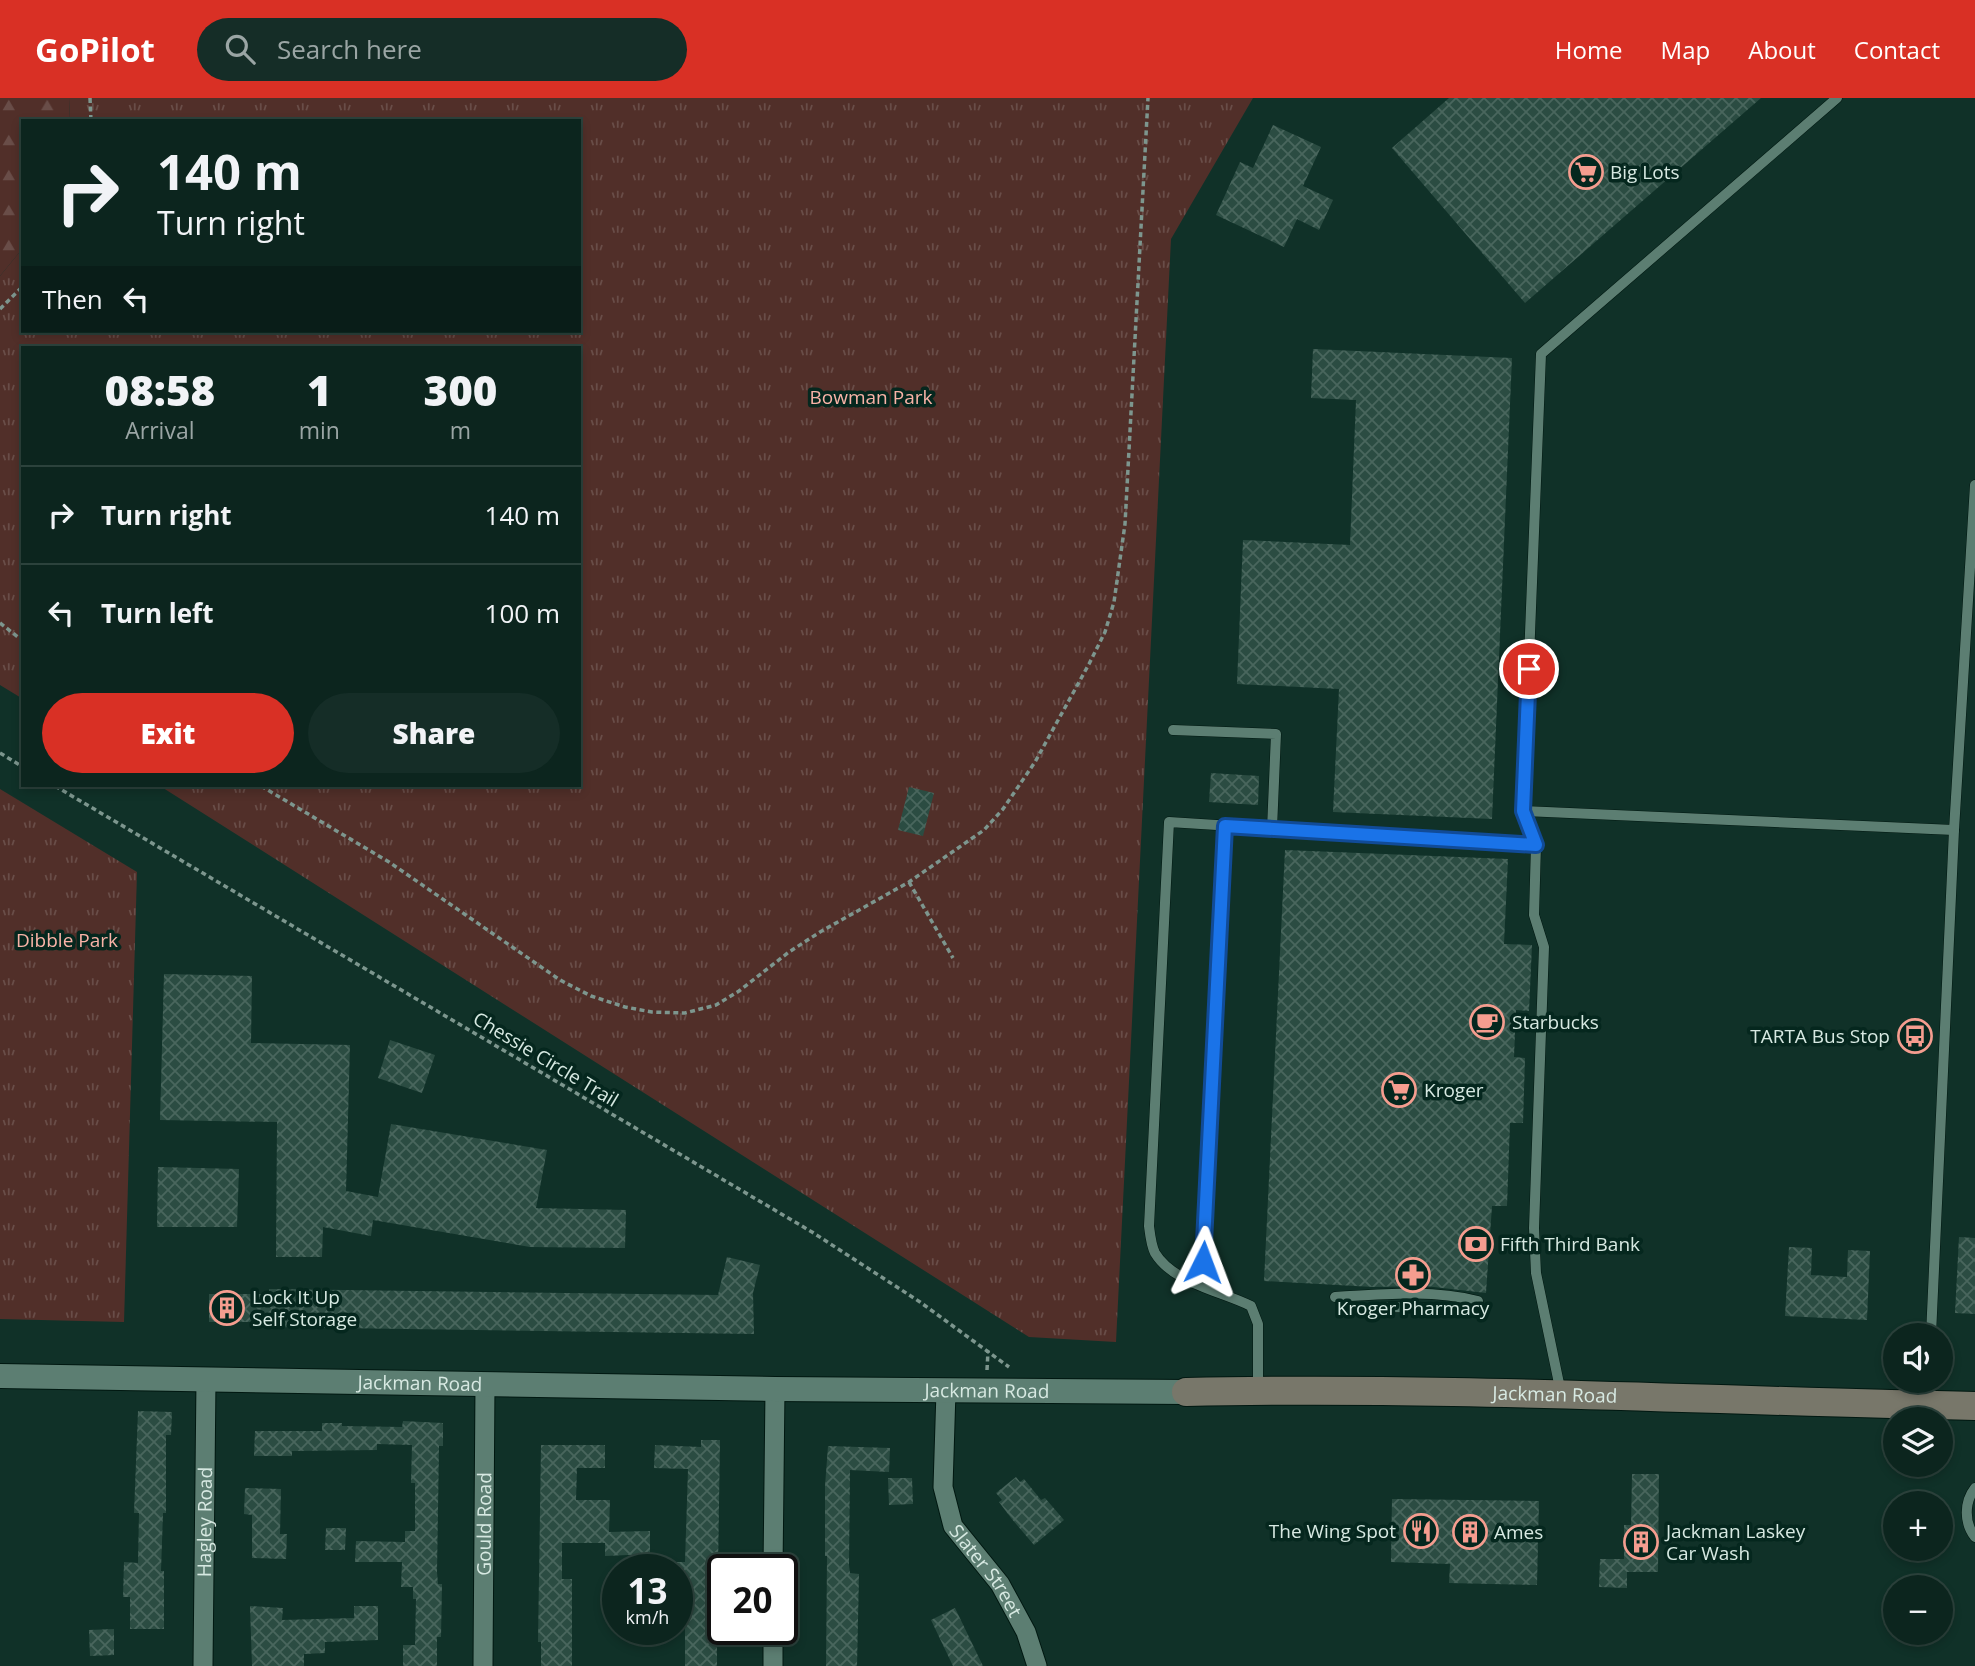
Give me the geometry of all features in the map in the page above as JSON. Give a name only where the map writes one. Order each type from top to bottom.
[{"type":"main road","name":"Jackman Road","points":[[1186,1392],[1258,1390],[1561,1395],[1929,1393],[1975,1406]]},
{"type":"street","name":"Jackman Road","points":[[0,1376],[775,1389],[1186,1392]]},
{"type":"street","name":"Hagley Road","points":[[203,1666],[206,1380]]},
{"type":"street","name":"Gould Road","points":[[483,1666],[485,1384]]},
{"type":"street","points":[[774,1554],[775,1389]]},
{"type":"street","name":"Slater Street","points":[[946,1391],[943,1487],[953,1526],[1000,1584],[1026,1632],[1037,1666]]},
{"type":"street","points":[[773,1645],[773,1666]]},
{"type":"lane","points":[[1561,1395],[1536,1273],[1544,947],[1534,915],[1536,845],[1523,811],[1541,354],[1838,98]]},
{"type":"lane","points":[[1932,1323],[1954,830],[1975,485]]},
{"type":"lane","points":[[1173,730],[1276,734],[1272,829]]},
{"type":"lane","points":[[1523,811],[1954,830]]},
{"type":"lane","points":[[1258,1390],[1258,1324],[1251,1306],[1169,1269],[1154,1251],[1149,1226],[1169,822],[1536,845]]},
{"type":"lane","points":[[1203,1286],[1225,826]]},
{"type":"lane","points":[[1335,1297],[1392,1293],[1455,1295],[1478,1301]]},
{"type":"lane","points":[[1365,1309],[1454,1309]]},
{"type":"lane","points":[[1975,1488],[1969,1500],[1967,1515],[1968,1526],[1975,1538]]},
{"type":"path","points":[[90,98],[90,119]]},
{"type":"path","points":[[263,787],[389,862],[560,980],[591,996],[652,1012],[685,1013],[716,1005],[739,991],[789,952],[909,882],[984,830],[1003,809],[1035,762],[1105,632],[1114,602],[1125,524],[1148,98]]},
{"type":"path","points":[[0,309],[21,288]]},
{"type":"path","points":[[0,623],[21,639]]},
{"type":"path","points":[[0,753],[21,766]]},
{"type":"path","name":"Chessie Circle Trail","points":[[57,787],[812,1233],[920,1301],[1014,1371]]},
{"type":"path","points":[[909,882],[953,958]]},
{"type":"green space","points":[[0,98],[70,98],[69,119],[21,119],[21,250],[0,276]]},
{"type":"green space","name":"Bowman Park","points":[[70,98],[1253,98],[1171,239],[1116,1342],[1029,1337],[162,787],[581,787],[581,346],[21,346],[21,698],[0,685],[0,276],[21,250],[21,333],[581,333],[581,119],[69,119]]},
{"type":"green space","name":"Dibble Park","points":[[0,789],[137,872],[124,1322],[0,1319]]},
{"type":"building","points":[[1449,98],[1761,98],[1525,303],[1392,148]]},
{"type":"building","points":[[1273,125],[1321,147],[1303,186],[1333,200],[1319,230],[1297,219],[1284,247],[1216,215],[1240,162],[1253,168]]},
{"type":"building","points":[[1313,349],[1512,358],[1492,819],[1333,812],[1339,689],[1237,684],[1243,540],[1350,545],[1356,400],[1311,398]]},
{"type":"building","points":[[1211,773],[1259,776],[1258,805],[1209,802]]},
{"type":"building","points":[[909,787],[934,793],[923,836],[898,830]]},
{"type":"building","name":"Kroger","points":[[1285,850],[1508,859],[1504,944],[1532,945],[1529,1011],[1516,1010],[1514,1057],[1525,1058],[1523,1123],[1510,1123],[1507,1206],[1492,1206],[1486,1293],[1425,1286],[1373,1287],[1264,1281]]},
{"type":"building","points":[[164,974],[252,976],[251,1043],[350,1045],[346,1191],[378,1197],[391,1124],[547,1150],[536,1208],[626,1210],[625,1248],[530,1247],[373,1220],[371,1236],[323,1227],[322,1257],[276,1257],[277,1122],[160,1120]]},
{"type":"building","points":[[390,1040],[435,1055],[422,1093],[378,1078]]},
{"type":"building","points":[[158,1167],[239,1169],[237,1227],[157,1227]]},
{"type":"building","points":[[1959,1237],[1975,1238],[1975,1314],[1955,1313]]},
{"type":"building","points":[[1789,1247],[1812,1248],[1811,1275],[1847,1277],[1848,1250],[1870,1251],[1867,1320],[1785,1316]]},
{"type":"building","name":"Lock It Up Self Storage","points":[[727,1257],[760,1265],[753,1293],[754,1334],[268,1327],[268,1322],[209,1322],[209,1294],[269,1294],[269,1289],[718,1295]]},
{"type":"building","points":[[138,1411],[172,1412],[171,1435],[166,1435],[166,1513],[163,1513],[161,1571],[164,1571],[164,1629],[130,1629],[130,1597],[123,1597],[124,1562],[138,1563],[139,1513],[134,1513]]},
{"type":"building","points":[[403,1421],[443,1423],[443,1446],[439,1446],[437,1572],[438,1584],[442,1584],[441,1637],[437,1637],[437,1666],[403,1666],[403,1645],[415,1645],[416,1599],[413,1599],[413,1587],[401,1587],[402,1562],[355,1562],[356,1541],[405,1542],[405,1531],[415,1531],[415,1483],[411,1483],[412,1445],[377,1444],[377,1450],[292,1451],[292,1456],[254,1456],[255,1431],[322,1431],[322,1423],[402,1427]]},
{"type":"building","points":[[701,1440],[720,1440],[718,1554],[707,1554],[707,1645],[717,1645],[717,1666],[685,1666],[685,1645],[693,1645],[693,1554],[685,1554],[688,1469],[654,1468],[655,1445],[701,1447]]},
{"type":"building","points":[[541,1445],[605,1445],[605,1468],[577,1468],[576,1500],[610,1500],[609,1532],[650,1531],[650,1554],[605,1554],[605,1543],[562,1543],[562,1579],[572,1579],[572,1666],[541,1666],[541,1642],[538,1642]]},
{"type":"building","points":[[828,1446],[890,1448],[889,1472],[850,1470],[849,1565],[850,1573],[859,1574],[857,1666],[826,1666],[825,1486]]},
{"type":"building","name":"Jackman Laskey Car Wash","points":[[1632,1474],[1659,1474],[1658,1572],[1627,1572],[1627,1588],[1599,1587],[1600,1559],[1624,1559],[1624,1525],[1631,1525]]},
{"type":"building","points":[[1016,1477],[1020,1482],[1024,1479],[1041,1500],[1045,1498],[1064,1520],[1034,1545],[999,1502],[1002,1500],[996,1493]]},
{"type":"building","points":[[888,1478],[912,1478],[913,1504],[889,1505]]},
{"type":"building","points":[[245,1488],[281,1489],[280,1534],[287,1534],[286,1559],[252,1558],[252,1515],[244,1514]]},
{"type":"building","points":[[1392,1499],[1539,1501],[1537,1585],[1449,1583],[1450,1564],[1391,1562]]},
{"type":"building","points":[[326,1528],[346,1528],[345,1550],[325,1550]]},
{"type":"building","points":[[250,1606],[283,1608],[282,1620],[354,1618],[354,1606],[378,1606],[378,1640],[325,1642],[325,1653],[304,1654],[304,1666],[252,1666]]},
{"type":"building","points":[[955,1608],[983,1666],[953,1666],[931,1620]]},
{"type":"building","points":[[114,1629],[114,1655],[90,1656],[89,1630]]},
{"type":"place","name":"Big Lots","points":[[1586,172]]},
{"type":"place","name":"Starbucks","points":[[1487,1022]]},
{"type":"place","name":"TARTA Bus Stop","points":[[1915,1036]]},
{"type":"place","name":"Kroger","points":[[1399,1090]]},
{"type":"place","name":"Fifth Third Bank","points":[[1476,1244]]},
{"type":"place","name":"Kroger Pharmacy","points":[[1413,1275]]},
{"type":"place","name":"Lock It Up Self Storage","points":[[227,1308]]},
{"type":"place","name":"The Wing Spot","points":[[1421,1531]]},
{"type":"place","name":"Ames","points":[[1470,1532]]},
{"type":"place","name":"Jackman Laskey Car Wash","points":[[1641,1542]]},
{"type":"route","points":[[1203,1262],[1225,826],[1536,845],[1523,811],[1529,669]]}]
